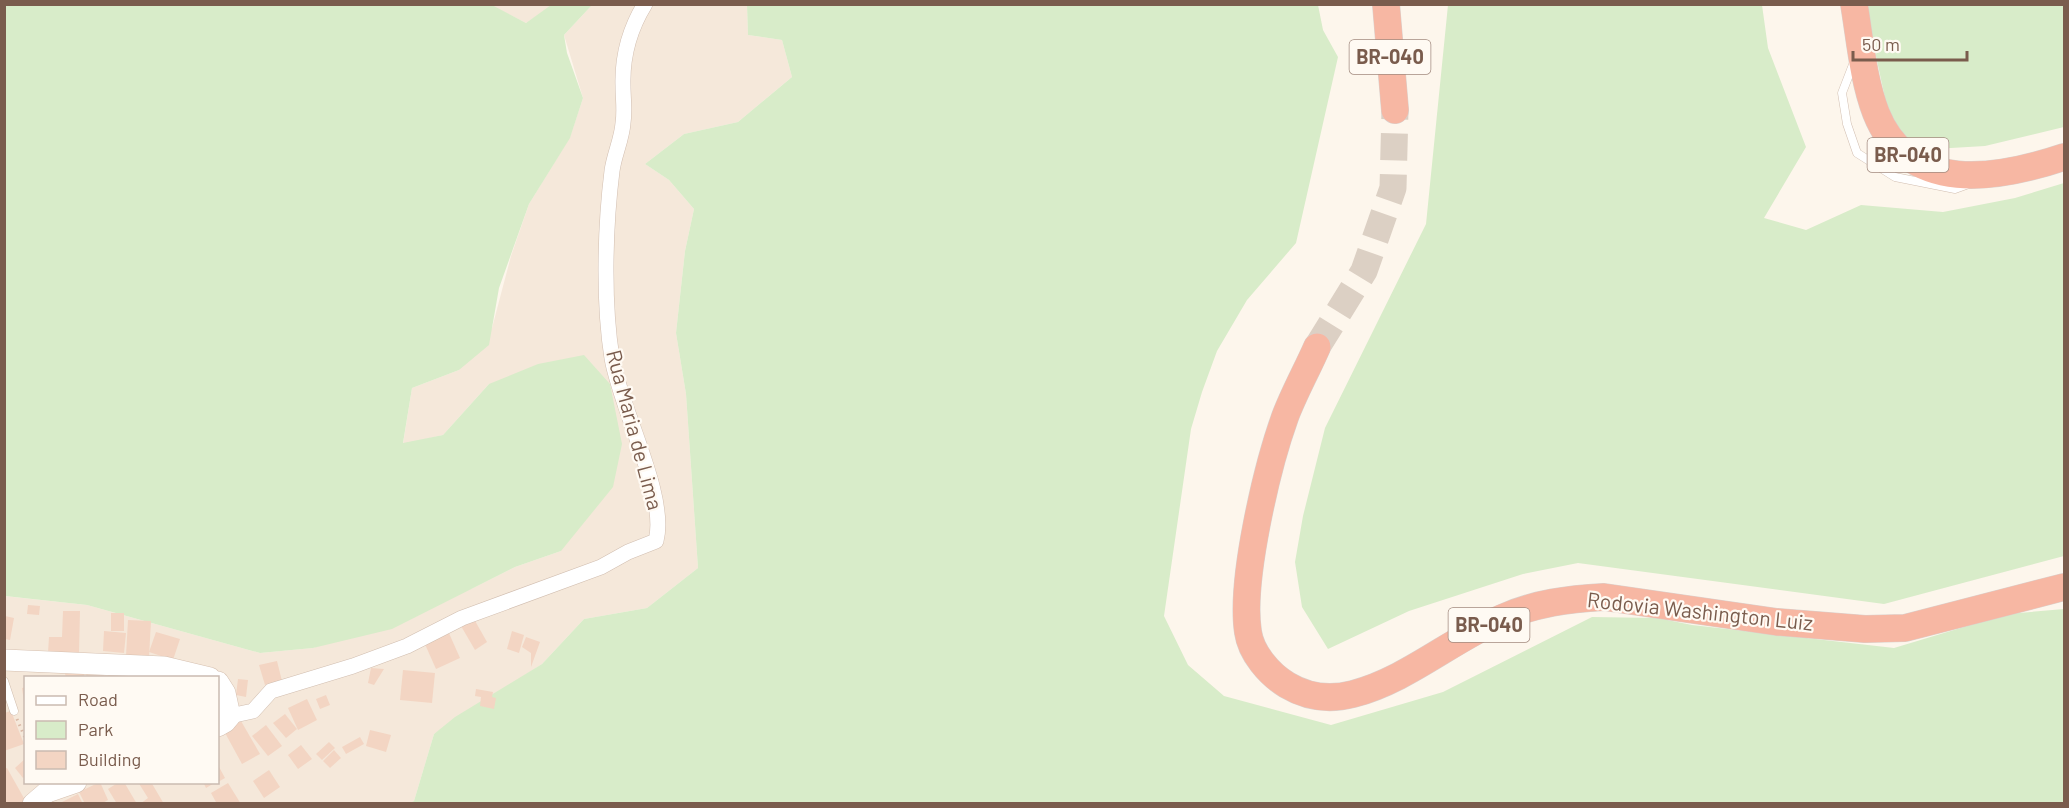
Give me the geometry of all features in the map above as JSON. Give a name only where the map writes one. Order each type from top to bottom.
[{"type":"highway","name":"BR-040","points":[[1386,4],[1395,110]]},
{"type":"highway","name":"BR-040","points":[[1854,4],[1876,112],[1882,126],[1906,154],[1922,165],[1941,173],[1987,176],[2017,172],[2064,157]]},
{"type":"highway","name":"Rodovia Washington Luiz","points":[[1317,347],[1285,417],[1269,475],[1247,582],[1248,633],[1258,658],[1277,679],[1296,690],[1322,698],[1350,695],[1371,688],[1502,618],[1540,604],[1578,599],[1613,598],[1777,622],[1865,629],[1905,627],[2064,586]]},
{"type":"street","name":"Rua Maria de Lima","points":[[224,721],[253,711],[271,691],[353,666],[407,646],[462,618],[602,567],[628,552],[656,542],[659,528],[655,499],[612,359],[608,316],[608,224],[612,171],[624,120],[624,58],[628,39],[645,4]]},
{"type":"street","points":[[4,660],[165,668],[201,676]]},
{"type":"street","points":[[219,684],[225,693],[224,721]]},
{"type":"street","points":[[33,804],[47,792],[73,784]]},
{"type":"lane","points":[[1861,47],[1842,93],[1847,124],[1857,153],[1895,177],[1955,189],[1987,176]]},
{"type":"lane","points":[[4,681],[14,711]]},
{"type":"path","points":[[14,711],[24,735]]},
{"type":"shaded area","points":[[747,4],[748,35],[782,40],[792,77],[738,122],[684,134],[645,164],[669,180],[694,209],[685,251],[676,333],[686,394],[698,568],[647,608],[584,619],[542,664],[434,734],[414,801],[410,804],[5,803],[4,596],[87,605],[260,653],[313,648],[473,588],[515,567],[561,551],[489,384],[443,435],[403,444],[412,388],[459,370],[492,328],[511,256],[529,204],[570,137],[583,98],[564,35],[592,5]]},
{"type":"shaded area","points":[[490,5],[554,5],[526,23]]},
{"type":"green space","points":[[490,4],[526,23],[551,5],[592,5],[564,35],[567,53],[583,98],[570,138],[529,204],[499,288],[489,345],[459,370],[412,388],[403,443],[443,435],[489,384],[538,364],[584,355],[610,384],[622,444],[613,487],[561,551],[515,567],[392,629],[313,648],[260,653],[87,605],[5,596],[5,5]]},
{"type":"green space","points":[[747,5],[1318,5],[1323,30],[1338,57],[1296,243],[1247,300],[1217,351],[1202,392],[1191,429],[1164,616],[1188,665],[1224,696],[1331,725],[1443,692],[1592,617],[1657,618],[1692,625],[1894,648],[2007,614],[2064,609],[2064,803],[408,804],[414,801],[434,734],[455,717],[542,664],[584,619],[647,608],[698,568],[686,394],[676,333],[685,251],[694,209],[669,180],[645,164],[684,134],[738,122],[792,77],[782,40],[748,35]]},
{"type":"green space","points":[[1448,5],[1762,5],[1768,48],[1806,147],[1764,218],[1806,230],[1861,205],[1943,212],[2015,198],[2064,183],[2064,556],[1884,604],[1578,563],[1523,574],[1409,611],[1328,649],[1302,607],[1295,562],[1303,516],[1325,428],[1426,224]]},
{"type":"green space","points":[[1865,5],[2064,5],[2064,127],[1985,146],[1917,150],[1891,126]]},
{"type":"building","points":[[28,605],[40,606],[39,615],[27,614]]},
{"type":"building","points":[[63,611],[80,611],[79,653],[48,653],[49,637],[62,637]]},
{"type":"building","points":[[111,613],[124,613],[124,631],[111,631]]},
{"type":"building","points":[[5,616],[14,618],[10,640],[5,639]]},
{"type":"building","points":[[474,619],[487,642],[475,650],[461,626]]},
{"type":"building","points":[[128,620],[151,621],[149,657],[126,656]]},
{"type":"building","points":[[104,631],[126,633],[124,653],[103,651]]},
{"type":"building","points":[[448,631],[460,658],[436,669],[424,642]]},
{"type":"building","points":[[512,631],[524,635],[519,653],[507,649]]},
{"type":"building","points":[[156,632],[180,639],[173,660],[149,652]]},
{"type":"building","points":[[526,637],[540,642],[531,667],[531,653],[522,647]]},
{"type":"building","points":[[277,661],[282,681],[265,685],[259,665]]},
{"type":"building","points":[[84,666],[103,667],[104,676],[86,676]]},
{"type":"building","points":[[82,668],[84,676],[66,676],[64,669]]},
{"type":"building","points":[[371,668],[384,669],[374,685],[368,683]]},
{"type":"building","points":[[108,670],[134,671],[134,676],[108,676]]},
{"type":"building","points":[[403,670],[435,673],[432,703],[400,700]]},
{"type":"building","points":[[238,679],[248,680],[246,697],[236,695]]},
{"type":"building","points":[[476,689],[493,692],[492,697],[496,698],[494,709],[480,706],[481,697],[475,696]]},
{"type":"building","points":[[326,695],[330,705],[320,709],[316,699]]},
{"type":"building","points":[[307,699],[317,720],[298,730],[288,708]]},
{"type":"building","points":[[11,711],[24,744],[4,751],[4,713]]},
{"type":"building","points":[[285,714],[297,729],[286,738],[273,723]]},
{"type":"building","points":[[241,721],[260,754],[242,764],[224,731]]},
{"type":"building","points":[[266,725],[282,746],[268,756],[252,736]]},
{"type":"building","points":[[370,730],[391,735],[386,752],[366,746]]},
{"type":"building","points":[[360,737],[364,744],[346,754],[342,747]]},
{"type":"building","points":[[329,742],[335,748],[322,760],[316,754]]},
{"type":"building","points":[[301,745],[312,759],[298,769],[288,755]]},
{"type":"building","points":[[334,750],[341,758],[330,768],[323,761]]},
{"type":"building","points":[[24,760],[23,778],[15,768]]},
{"type":"building","points":[[219,767],[225,778],[219,781]]},
{"type":"building","points":[[7,768],[25,800],[19,804],[4,802],[4,769]]},
{"type":"building","points":[[269,770],[280,787],[264,798],[253,781]]},
{"type":"building","points":[[228,783],[241,804],[217,804],[211,793]]},
{"type":"building","points":[[101,784],[108,800],[101,804],[85,804],[79,792]]},
{"type":"building","points":[[116,784],[125,784],[137,804],[117,804],[108,789]]},
{"type":"building","points":[[139,784],[152,784],[164,804],[140,804],[148,798]]},
{"type":"building","points":[[78,794],[83,804],[58,804]]},
{"type":"tunnel","points":[[1317,347],[1364,271],[1393,188],[1395,110]]}]
